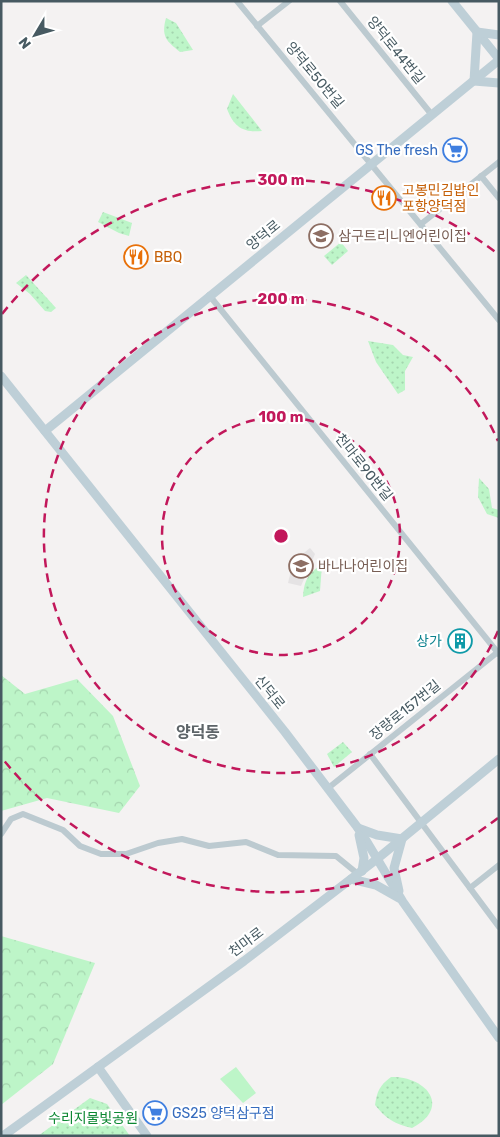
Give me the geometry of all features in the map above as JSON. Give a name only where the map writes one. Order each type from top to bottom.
[{"type":"street","name":"양덕로50번길","points":[[237,1],[499,320]]},
{"type":"street","points":[[257,26],[288,1]]},
{"type":"street","name":"양덕로44번길","points":[[340,1],[432,114]]},
{"type":"street","points":[[452,1],[499,60]]},
{"type":"street","points":[[477,32],[499,35]]},
{"type":"street","points":[[477,32],[474,80],[499,83]]},
{"type":"street","name":"양덕로","points":[[45,431],[209,295],[373,165],[499,60]]},
{"type":"street","points":[[421,224],[499,162]]},
{"type":"street","points":[[481,176],[499,198]]},
{"type":"street","name":"천마로90번길","points":[[209,295],[498,653]]},
{"type":"street","name":"신덕로","points":[[1,376],[357,827],[401,899],[499,1038]]},
{"type":"street","name":"장량로157번길","points":[[327,788],[498,653]]},
{"type":"street","points":[[370,754],[499,927]]},
{"type":"street","name":"천마로","points":[[3,1136],[244,961],[357,875],[499,759]]},
{"type":"street","points":[[1,834],[11,819],[23,814],[63,830],[80,846],[101,854],[126,854],[158,843],[182,839],[209,846],[246,842],[278,855],[336,856],[357,875],[401,899]]},
{"type":"street","points":[[357,827],[376,835],[402,839],[394,868],[401,899]]},
{"type":"street","points":[[357,827],[364,858],[357,875]]},
{"type":"street","points":[[470,888],[499,865]]},
{"type":"street","points":[[98,1067],[147,1136]]},
{"type":"shaded area","name":"바나나어린이집","points":[[310,548],[315,554],[301,586],[288,583],[293,562]]},
{"type":"green space","points":[[166,18],[176,23],[193,50],[180,52],[171,45],[166,38],[164,29]]},
{"type":"green space","points":[[233,94],[262,131],[244,130],[236,124],[227,109]]},
{"type":"green space","points":[[103,212],[132,223],[129,236],[98,222]]},
{"type":"green space","points":[[341,242],[348,251],[332,265],[324,256]]},
{"type":"green space","points":[[26,275],[56,308],[51,312],[45,311],[30,294],[16,283]]},
{"type":"green space","points":[[368,341],[393,345],[403,355],[413,357],[405,371],[405,390],[398,394],[376,362]]},
{"type":"green space","points":[[479,478],[489,489],[492,508],[499,510],[499,518],[487,514],[478,497]]},
{"type":"green space","points":[[322,564],[320,591],[303,597],[304,586],[308,578]]},
{"type":"green space","points":[[1,675],[25,694],[77,679],[113,716],[140,786],[119,813],[47,798],[1,811]]},
{"type":"green space","points":[[343,742],[352,752],[334,767],[327,754]]},
{"type":"green space","points":[[1,936],[95,963],[53,1064],[1,1105]]},
{"type":"green space","points":[[236,1067],[256,1093],[243,1103],[220,1079]]},
{"type":"green space","points":[[391,1077],[404,1078],[415,1082],[424,1087],[430,1094],[432,1102],[431,1111],[424,1120],[412,1128],[391,1120],[375,1105],[380,1089]]},
{"type":"green space","name":"수리지물빛공원","points":[[90,1098],[107,1104],[130,1136],[38,1136]]},
{"type":"place","name":"GS The fresh","points":[[455,150]]},
{"type":"place","name":"고봉민김밥인 포항양덕점","points":[[384,198]]},
{"type":"place","name":"삼구트리니엔어린이집","points":[[321,236]]},
{"type":"place","name":"BBQ","points":[[136,257]]},
{"type":"place","name":"바나나어린이집","points":[[301,566]]},
{"type":"place","name":"상가","points":[[460,641]]},
{"type":"place","name":"GS25 양덕삼구점","points":[[155,1113]]},
{"type":"district","name":"양덕동","points":[[198,732]]}]
